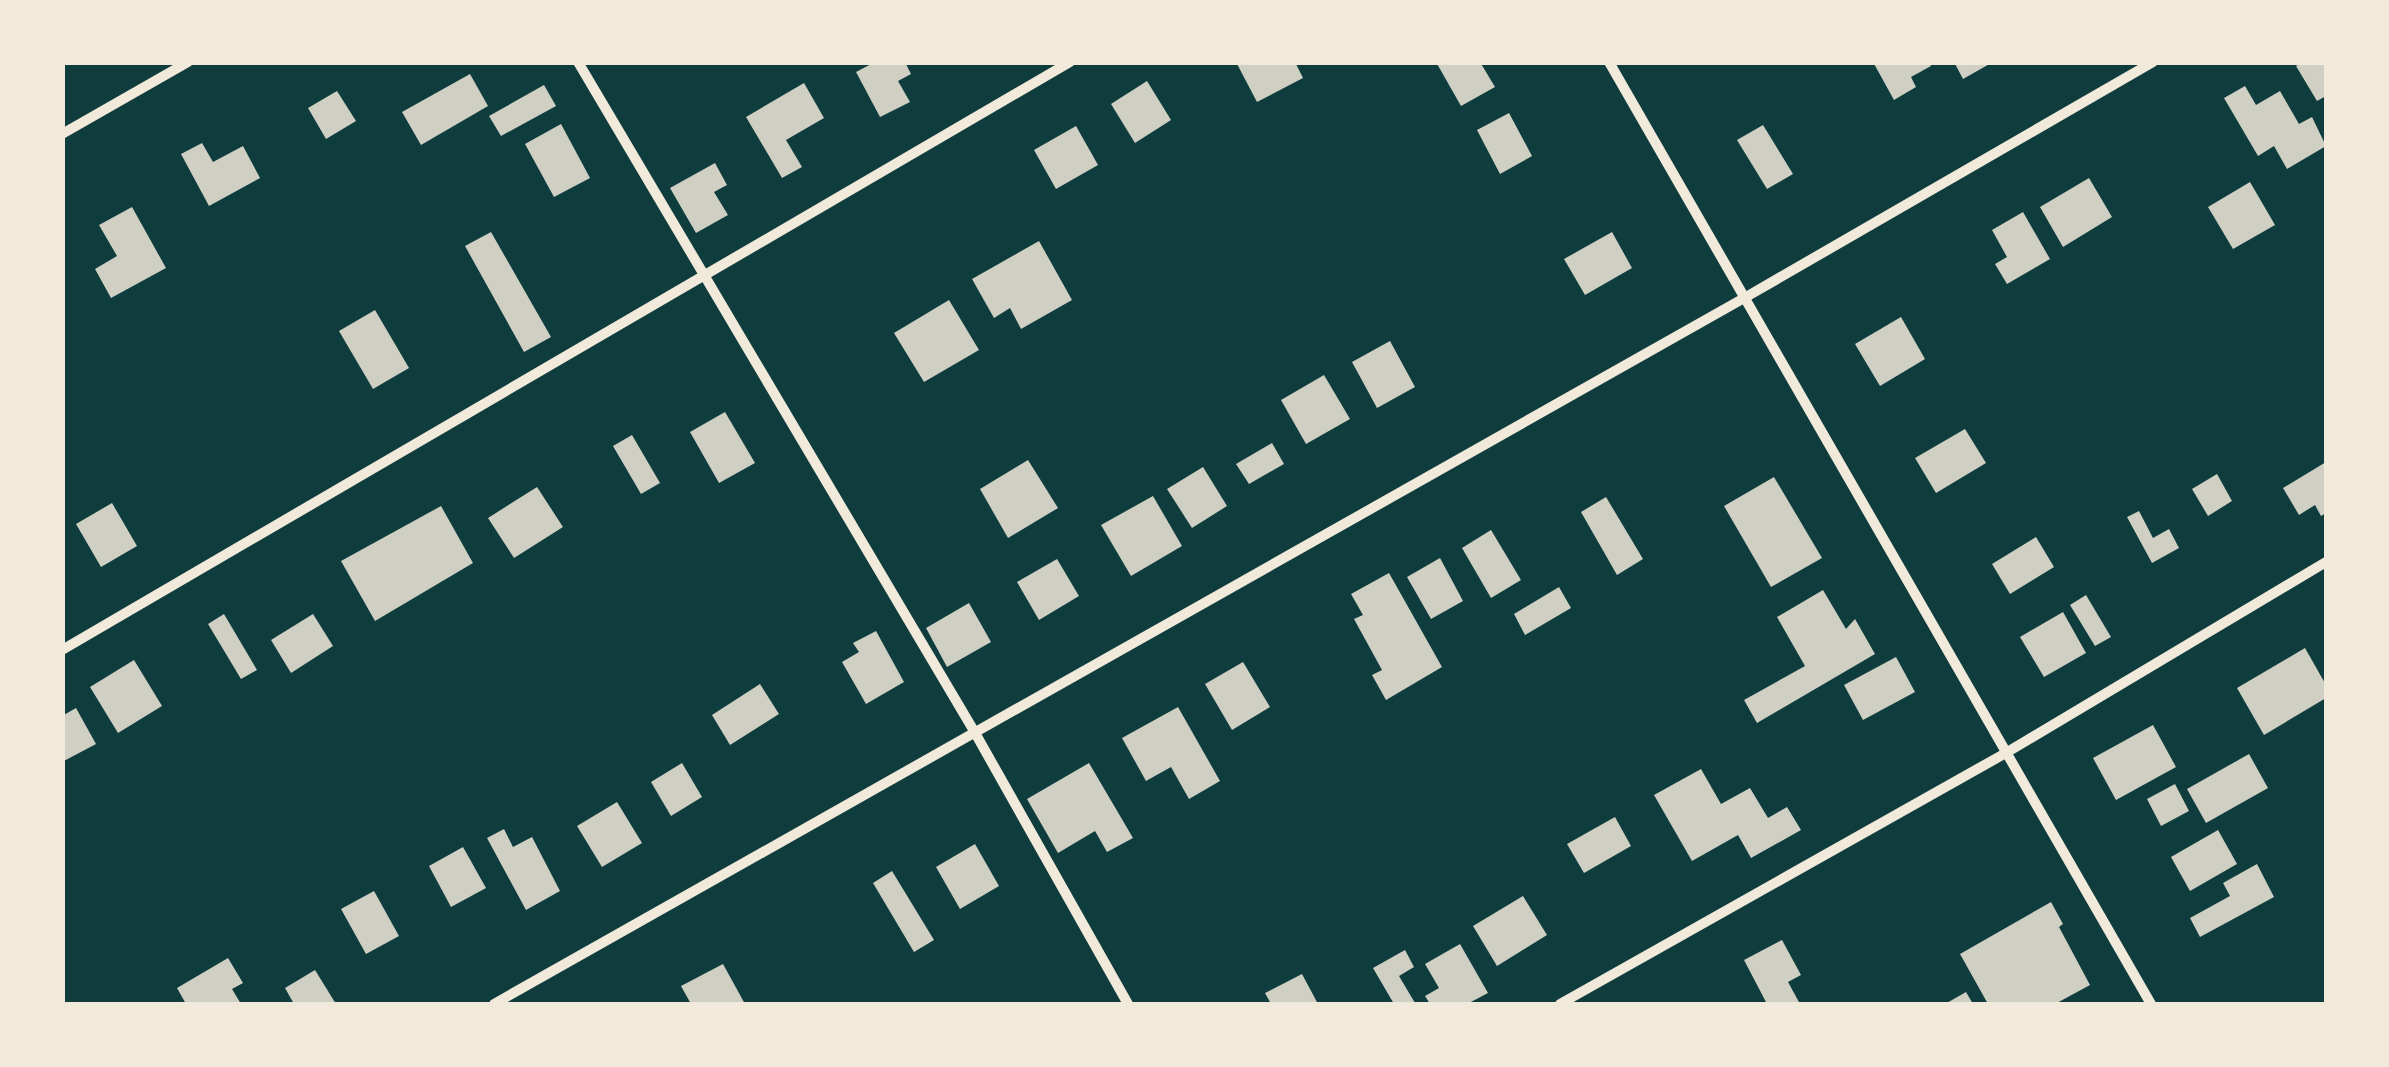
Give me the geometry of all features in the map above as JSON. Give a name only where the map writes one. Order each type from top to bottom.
[{"type":"street","points":[[62,134],[188,62]]},
{"type":"street","points":[[578,62],[974,731],[1128,1004]]},
{"type":"street","points":[[62,650],[1070,62]]},
{"type":"street","points":[[1610,62],[2150,1004]]},
{"type":"street","points":[[494,1004],[1746,298],[2153,62]]},
{"type":"street","points":[[1560,1004],[2004,754],[2326,562]]},
{"type":"building","points":[[875,62],[905,62],[911,74],[898,81],[910,102],[880,117],[856,72]]},
{"type":"building","points":[[1236,62],[1295,62],[1303,78],[1257,102]]},
{"type":"building","points":[[1436,62],[1480,62],[1495,87],[1461,106]]},
{"type":"building","points":[[1873,62],[1929,62],[1931,66],[1911,77],[1916,87],[1894,100]]},
{"type":"building","points":[[1954,62],[1993,62],[1963,79]]},
{"type":"building","points":[[2302,62],[2326,62],[2326,96],[2317,101],[2296,66]]},
{"type":"building","points":[[470,74],[488,106],[421,145],[402,112]]},
{"type":"building","points":[[1147,81],[1171,120],[1135,143],[1111,104]]},
{"type":"building","points":[[804,83],[824,118],[786,140],[802,167],[782,178],[746,117]]},
{"type":"building","points":[[544,85],[556,106],[501,136],[489,116]]},
{"type":"building","points":[[2245,86],[2256,105],[2280,91],[2299,124],[2312,117],[2326,146],[2287,169],[2274,146],[2258,156],[2224,98]]},
{"type":"building","points":[[337,91],[356,121],[326,139],[308,108]]},
{"type":"building","points":[[1509,113],[1532,156],[1500,174],[1477,130]]},
{"type":"building","points":[[561,124],[590,178],[554,197],[525,144]]},
{"type":"building","points":[[1763,125],[1793,174],[1767,189],[1737,140]]},
{"type":"building","points":[[1076,126],[1098,165],[1056,189],[1034,150]]},
{"type":"building","points":[[202,143],[213,162],[243,146],[260,178],[209,206],[181,154]]},
{"type":"building","points":[[715,163],[727,185],[714,192],[728,215],[696,233],[670,188]]},
{"type":"building","points":[[2089,178],[2112,217],[2063,247],[2040,207]]},
{"type":"building","points":[[2250,182],[2275,225],[2233,249],[2208,207]]},
{"type":"building","points":[[132,207],[166,268],[111,298],[95,269],[117,256],[99,225]]},
{"type":"building","points":[[2023,212],[2050,259],[2007,284],[1995,264],[2007,257],[1992,230]]},
{"type":"building","points":[[491,232],[551,337],[524,352],[465,246]]},
{"type":"building","points":[[1612,232],[1632,268],[1585,295],[1564,259]]},
{"type":"building","points":[[1039,241],[1072,300],[1021,329],[1010,308],[994,318],[972,279]]},
{"type":"building","points":[[949,300],[979,350],[924,382],[894,333]]},
{"type":"building","points":[[375,310],[409,368],[373,389],[339,331]]},
{"type":"building","points":[[1901,317],[1925,359],[1880,386],[1855,344]]},
{"type":"building","points":[[1390,341],[1415,387],[1377,408],[1352,362]]},
{"type":"building","points":[[1324,375],[1350,419],[1306,444],[1281,400]]},
{"type":"building","points":[[725,412],[755,463],[719,483],[690,432]]},
{"type":"building","points":[[1965,429],[1986,463],[1936,493],[1915,458]]},
{"type":"building","points":[[632,435],[660,483],[641,494],[613,446]]},
{"type":"building","points":[[1272,443],[1284,464],[1249,484],[1236,464]]},
{"type":"building","points":[[1028,460],[1058,508],[1008,538],[980,489]]},
{"type":"building","points":[[2326,462],[2326,513],[2321,516],[2315,505],[2299,515],[2283,488]]},
{"type":"building","points":[[1203,467],[1227,506],[1192,528],[1167,489]]},
{"type":"building","points":[[2217,474],[2232,501],[2208,516],[2192,489]]},
{"type":"building","points":[[1774,477],[1822,558],[1771,587],[1724,506]]},
{"type":"building","points":[[537,487],[563,527],[514,558],[488,518]]},
{"type":"building","points":[[1153,496],[1182,546],[1131,576],[1101,525]]},
{"type":"building","points":[[1606,497],[1643,559],[1617,575],[1581,512]]},
{"type":"building","points":[[112,503],[137,546],[101,567],[76,524]]},
{"type":"building","points":[[441,506],[473,563],[375,621],[341,561]]},
{"type":"building","points":[[2139,511],[2153,538],[2169,529],[2179,548],[2152,563],[2127,517]]},
{"type":"building","points":[[1491,530],[1521,580],[1491,598],[1462,548]]},
{"type":"building","points":[[2036,537],[2054,567],[2010,594],[1992,564]]},
{"type":"building","points":[[1440,558],[1463,601],[1431,619],[1407,577]]},
{"type":"building","points":[[1057,559],[1079,596],[1039,620],[1017,582]]},
{"type":"building","points":[[1389,573],[1442,667],[1386,700],[1372,675],[1382,670],[1354,619],[1363,615],[1351,594]]},
{"type":"building","points":[[1559,587],[1571,608],[1525,635],[1514,614]]},
{"type":"building","points":[[1823,590],[1846,629],[1855,619],[1875,654],[1757,723],[1744,700],[1805,666],[1777,617]]},
{"type":"building","points":[[2086,595],[2111,637],[2095,646],[2070,605]]},
{"type":"building","points":[[969,603],[991,642],[947,667],[926,628]]},
{"type":"building","points":[[2063,612],[2086,653],[2044,677],[2020,637]]},
{"type":"building","points":[[224,614],[257,670],[241,679],[208,624]]},
{"type":"building","points":[[313,614],[333,646],[291,673],[271,640]]},
{"type":"building","points":[[876,631],[904,682],[866,704],[842,662],[859,652],[853,643]]},
{"type":"building","points":[[2305,648],[2326,685],[2326,698],[2264,735],[2237,688]]},
{"type":"building","points":[[1896,657],[1915,692],[1863,720],[1844,685]]},
{"type":"building","points":[[134,660],[162,706],[118,733],[90,687]]},
{"type":"building","points":[[1243,662],[1270,707],[1232,730],[1205,684]]},
{"type":"building","points":[[760,684],[779,714],[730,745],[712,715]]},
{"type":"building","points":[[1178,707],[1220,781],[1189,799],[1171,767],[1146,781],[1122,738]]},
{"type":"building","points":[[76,708],[96,744],[62,762],[62,716]]},
{"type":"building","points":[[2153,725],[2176,767],[2116,800],[2093,758]]},
{"type":"building","points":[[2249,754],[2268,788],[2206,823],[2187,789]]},
{"type":"building","points":[[682,763],[702,797],[671,816],[651,782]]},
{"type":"building","points":[[1089,763],[1133,838],[1107,852],[1095,831],[1058,853],[1027,799]]},
{"type":"building","points":[[1701,769],[1721,804],[1750,788],[1768,818],[1787,807],[1801,830],[1751,858],[1738,835],[1692,861],[1654,795]]},
{"type":"building","points":[[2175,784],[2189,811],[2161,826],[2147,799]]},
{"type":"building","points":[[617,802],[642,843],[602,867],[577,826]]},
{"type":"building","points":[[1615,817],[1631,846],[1584,873],[1567,844]]},
{"type":"building","points":[[504,829],[513,847],[532,837],[560,891],[526,910],[487,838]]},
{"type":"building","points":[[2218,830],[2237,864],[2190,891],[2171,857]]},
{"type":"building","points":[[975,844],[999,886],[960,909],[936,867]]},
{"type":"building","points":[[463,847],[486,888],[451,907],[429,866]]},
{"type":"building","points":[[2257,864],[2274,897],[2200,937],[2190,918],[2230,896],[2223,883]]},
{"type":"building","points":[[892,871],[934,940],[914,952],[873,883]]},
{"type":"building","points":[[374,891],[399,936],[366,954],[341,909]]},
{"type":"building","points":[[1523,896],[1547,935],[1497,966],[1473,926]]},
{"type":"building","points":[[2051,902],[2063,924],[2059,927],[2090,985],[2055,1004],[1988,1004],[1960,954]]},
{"type":"building","points":[[1782,940],[1801,975],[1788,982],[1800,1004],[1767,1004],[1744,960]]},
{"type":"building","points":[[1460,944],[1488,993],[1467,1004],[1430,1004],[1425,996],[1439,988],[1425,964]]},
{"type":"building","points":[[1405,950],[1414,967],[1399,976],[1415,1003],[1394,1004],[1373,968]]},
{"type":"building","points":[[228,958],[243,983],[232,989],[241,1004],[186,1004],[177,988]]},
{"type":"building","points":[[723,964],[745,1004],[691,1004],[681,986]]},
{"type":"building","points":[[315,970],[336,1004],[294,1004],[285,988]]},
{"type":"building","points":[[1302,974],[1318,1004],[1271,1004],[1265,993]]},
{"type":"building","points":[[1966,992],[1973,1004],[1945,1004]]}]
